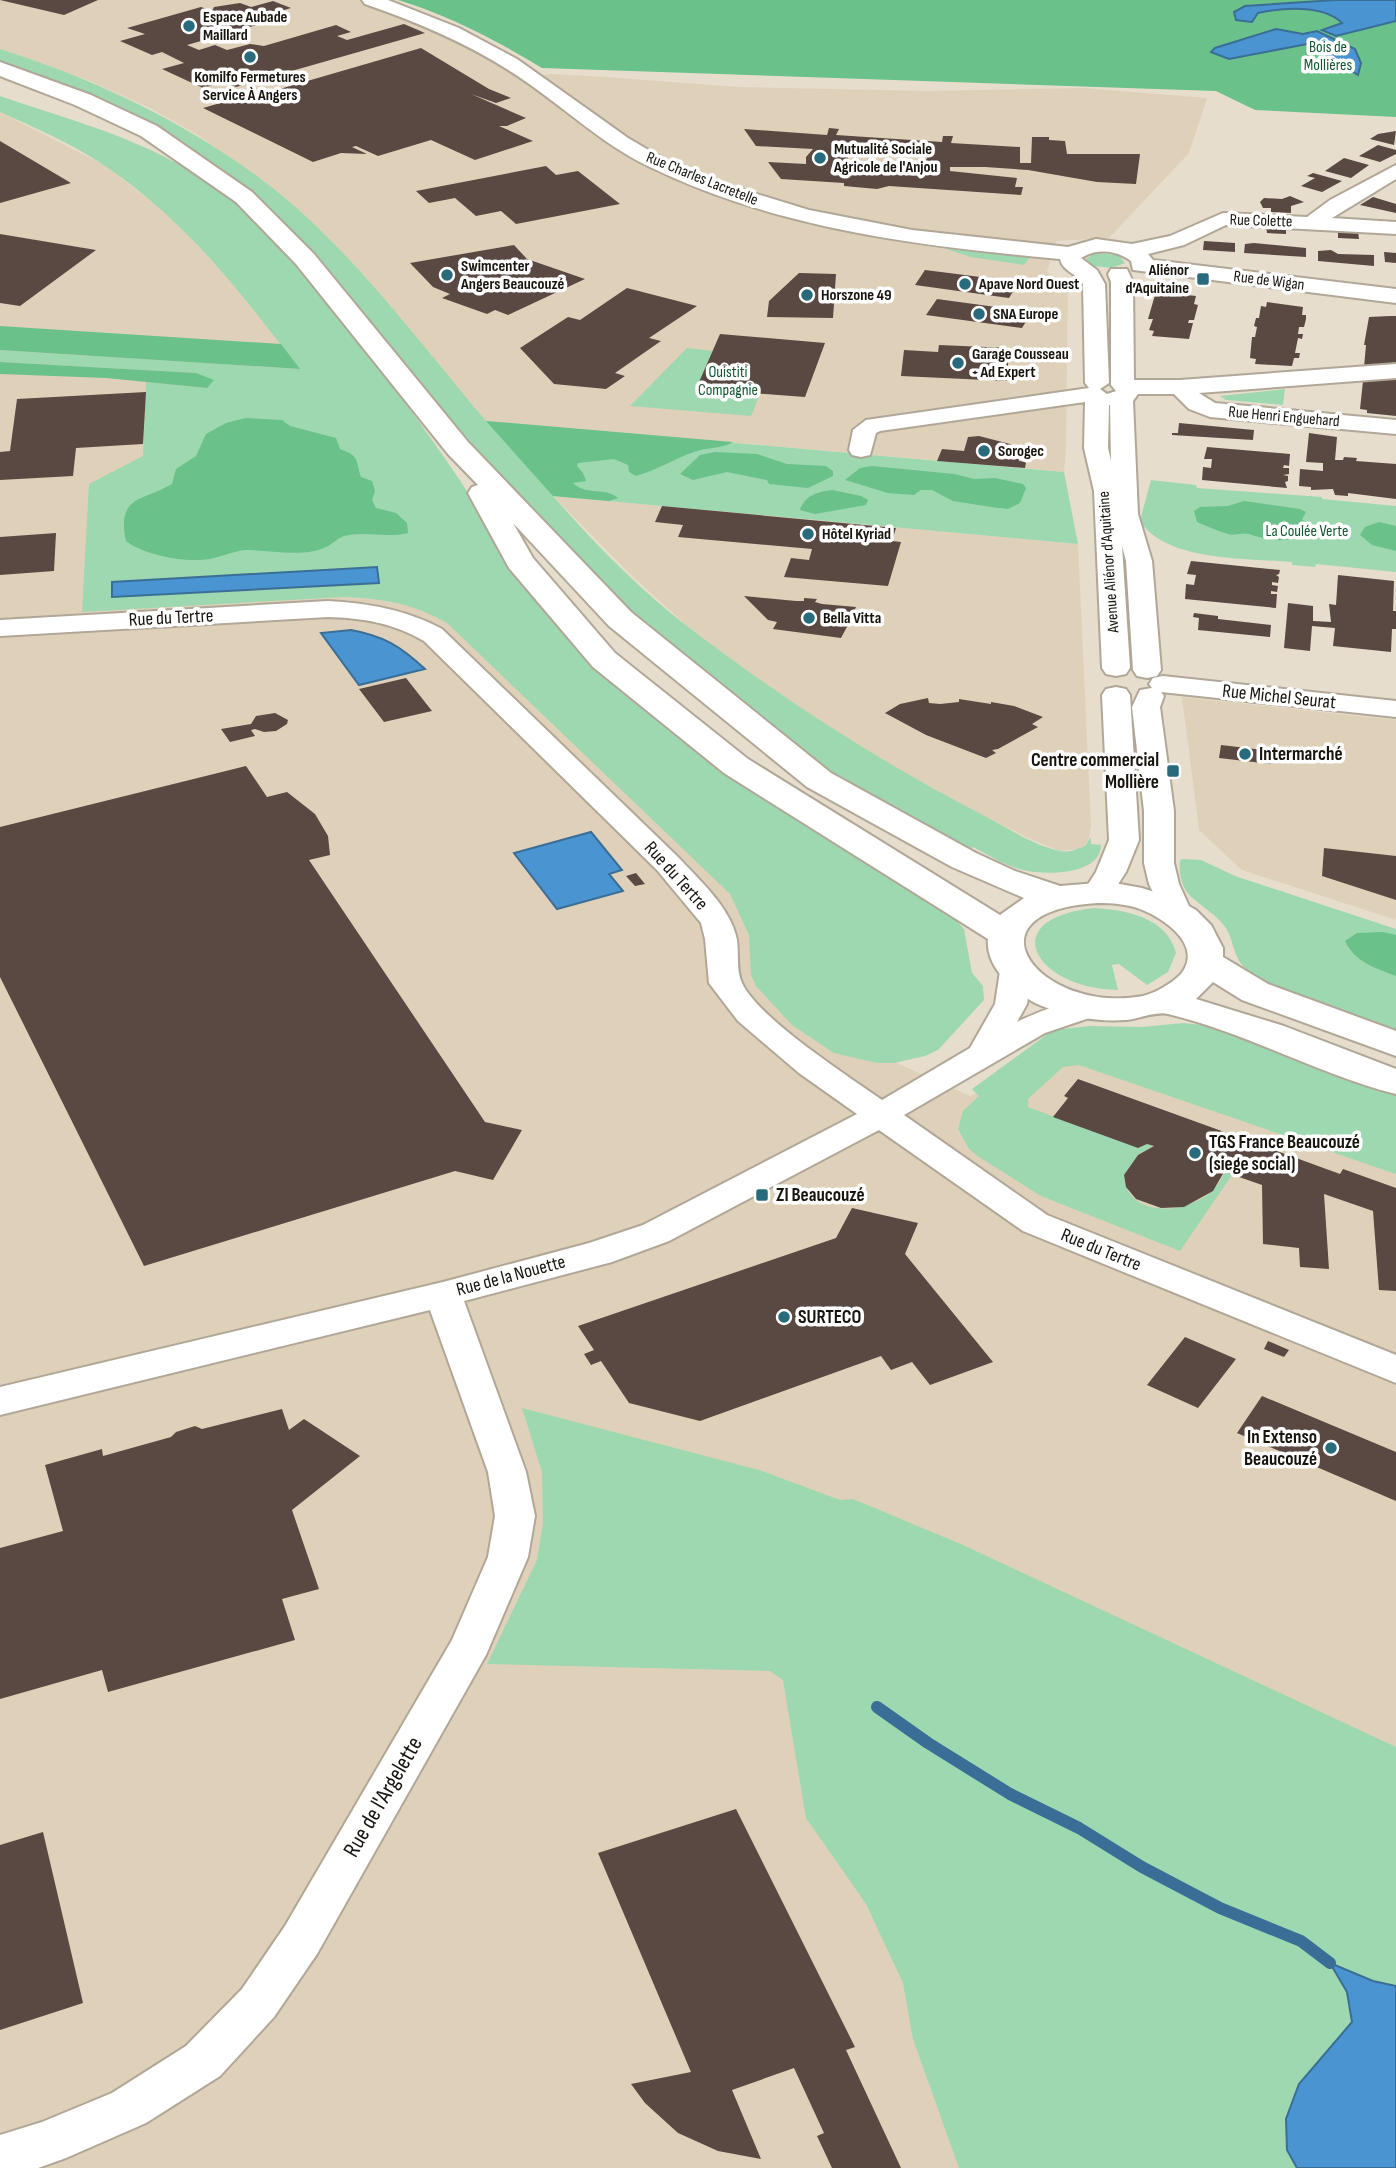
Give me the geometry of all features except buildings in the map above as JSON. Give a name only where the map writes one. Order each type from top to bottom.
[{"type":"main road","points":[[0,68],[83,100],[149,131],[244,197],[305,259],[458,448],[620,619],[819,780],[964,860],[1056,897]]},
{"type":"main road","points":[[0,88],[104,126],[206,172]]},
{"type":"main road","points":[[458,448],[520,562],[604,660],[736,766],[1007,935]]},
{"type":"main road","points":[[1098,892],[1142,898],[1178,915],[1200,937],[1205,949],[1201,973],[1193,984],[1165,1001],[1135,1008],[1090,1007],[1068,1002],[1042,991],[1016,971],[1007,953],[1007,935],[1013,923],[1024,912],[1056,897],[1098,892]]},
{"type":"main road","points":[[1205,961],[1255,992],[1396,1044]]},
{"type":"main road","points":[[1165,1001],[1271,1034],[1396,1082]]},
{"type":"street","name":"Rue Charles Lacretelle","points":[[372,0],[424,19],[496,54],[532,76],[626,147],[680,174],[737,196],[854,226],[1077,262]]},
{"type":"street","points":[[1314,223],[1337,204],[1396,171]]},
{"type":"street","name":"Rue Colette","points":[[1136,258],[1177,242],[1223,219],[1396,228]]},
{"type":"street","points":[[1094,246],[1118,247],[1136,258],[1134,271],[1119,274],[1077,262],[1094,246]]},
{"type":"street","name":"Rue de Wigan","points":[[1136,258],[1396,296]]},
{"type":"street","name":"Avenue Aliénor d'Aquitaine","points":[[1077,262],[1094,284],[1125,514],[1139,561],[1153,684],[1146,707],[1159,811],[1159,863],[1164,884],[1178,915]]},
{"type":"street","name":"Avenue Aliénor d'Aquitaine","points":[[1098,892],[1111,872],[1124,840],[1106,491],[1096,447],[1108,394],[1122,282],[1119,274]]},
{"type":"street","name":"Rue Henri Enguehard","points":[[1108,394],[1396,371]]},
{"type":"street","name":"Rue Henri Enguehard","points":[[1180,387],[1197,404],[1210,410],[1396,427]]},
{"type":"street","points":[[861,450],[865,430],[874,425],[1108,394]]},
{"type":"street","name":"Rue du Tertre","points":[[0,628],[328,609],[378,613],[422,628],[433,635],[668,863],[716,923],[721,939],[725,983],[749,1014],[811,1066],[1035,1223],[1396,1370]]},
{"type":"street","name":"Rue Michel Seurat","points":[[1116,682],[1133,698],[1153,684],[1396,709]]},
{"type":"street","name":"Rue de la Nouette","points":[[984,1052],[1011,1004],[1016,971]]},
{"type":"street","name":"Rue de la Nouette","points":[[0,1401],[443,1294],[599,1253],[656,1233],[882,1115],[984,1052],[1034,1026],[1090,1007]]},
{"type":"street","name":"Rue de l'Argelette","points":[[0,2158],[49,2143],[129,2108],[203,2061],[258,2003],[301,1940],[471,1644],[508,1557],[515,1516],[507,1472],[443,1294]]},
{"type":"shaded area","points":[[0,0],[371,0],[532,77],[550,74],[738,87],[927,91],[1084,88],[1207,98],[1189,153],[1109,238],[1056,241],[1047,272],[1068,282],[1064,472],[486,421],[352,264],[311,222],[263,180],[196,134],[152,109],[90,81],[0,49]]},
{"type":"shaded area","points":[[0,112],[104,165],[166,212],[243,294],[338,420],[745,897],[777,1009],[970,1096],[1061,1052],[1396,1142],[1396,2168],[0,2168]]},
{"type":"shaded area","points":[[553,496],[1078,544],[1091,826],[1088,843],[1078,849],[1059,851],[1024,836],[926,786],[836,732],[756,679],[686,625],[631,575]]},
{"type":"shaded area","name":"Centre commercial Mollière","points":[[1182,697],[1396,720],[1396,920],[1242,870],[1199,830]]},
{"type":"green space","name":"Bois de Mollières","points":[[398,0],[1396,0],[1396,117],[1255,110],[1216,91],[542,68],[472,29]]},
{"type":"green space","points":[[0,49],[69,74],[136,103],[200,138],[261,179],[293,204],[352,262],[486,421],[1064,472],[1078,544],[553,496],[617,564],[669,612],[722,653],[831,727],[906,773],[1030,841],[1050,849],[1067,851],[1086,845],[1091,837],[1091,844],[1101,845],[1099,855],[1084,867],[1049,873],[1014,867],[973,847],[962,853],[835,777],[643,629],[502,480],[308,247],[243,185],[203,156],[155,127],[71,88],[0,61]]},
{"type":"green space","points":[[0,96],[83,123],[164,156],[214,187],[239,207],[304,276],[384,375],[550,609],[910,882],[905,888],[947,910],[964,929],[972,973],[983,986],[984,1000],[938,1050],[894,1063],[877,1063],[834,1053],[792,1025],[756,986],[751,975],[749,935],[730,894],[447,623],[435,616],[397,603],[343,597],[82,612],[89,484],[143,456],[146,382],[207,388],[196,373],[0,362],[0,350],[299,369],[233,285],[161,209],[93,158],[0,112]]},
{"type":"green space","points":[[936,243],[1031,256],[1024,265],[971,257],[934,245]]},
{"type":"green space","points":[[1095,253],[1119,255],[1125,263],[1112,268],[1093,266],[1086,259]]},
{"type":"green space","points":[[0,326],[281,344],[300,369],[0,350]]},
{"type":"green space","name":"Ouistiti Compagnie","points":[[687,348],[713,351],[776,394],[760,394],[751,416],[630,406]]},
{"type":"green space","points":[[0,362],[196,373],[214,380],[207,388],[106,378],[0,374]]},
{"type":"green space","points":[[1285,389],[1283,405],[1226,400],[1220,396]]},
{"type":"green space","points":[[246,418],[282,420],[290,426],[336,438],[340,449],[351,454],[356,460],[361,477],[372,481],[375,491],[372,500],[376,508],[396,513],[407,523],[408,533],[345,536],[326,547],[308,552],[245,550],[204,560],[156,555],[126,541],[124,526],[129,507],[143,497],[172,484],[176,469],[196,456],[206,434],[226,423]]},
{"type":"green space","points":[[486,421],[733,442],[694,452],[636,476],[629,472],[628,465],[614,459],[578,463],[577,466],[586,481],[573,483],[584,489],[608,493],[618,498],[609,501],[553,496]]},
{"type":"green space","points":[[715,452],[757,454],[787,464],[826,466],[833,471],[833,476],[808,488],[769,484],[767,480],[727,472],[693,480],[680,474],[700,455]]},
{"type":"green space","points":[[872,466],[954,474],[974,479],[995,478],[1023,484],[1026,488],[1020,503],[1008,509],[953,501],[932,490],[921,490],[914,495],[888,493],[845,480],[860,468]]},
{"type":"green space","name":"La Coulée Verte","points":[[1151,480],[1196,485],[1197,488],[1322,497],[1396,506],[1396,572],[1232,558],[1188,551],[1169,544],[1152,534],[1140,521]]},
{"type":"green space","points":[[832,490],[868,500],[866,505],[815,514],[800,510],[809,498],[817,493]]},
{"type":"green space","points":[[1244,501],[1300,509],[1306,512],[1302,519],[1307,524],[1296,537],[1281,540],[1247,534],[1228,534],[1197,522],[1194,511],[1200,507],[1228,506]]},
{"type":"green space","points":[[1379,522],[1396,526],[1396,551],[1372,545],[1360,535],[1365,527]]},
{"type":"green space","points":[[1180,860],[1201,860],[1235,876],[1396,929],[1396,1034],[1292,995],[1254,975],[1243,966],[1222,923],[1186,891],[1180,873]]},
{"type":"green space","points":[[1094,908],[1132,914],[1155,923],[1171,941],[1176,953],[1168,972],[1147,985],[1119,964],[1112,965],[1118,990],[1089,987],[1065,978],[1048,967],[1037,953],[1036,939],[1044,925],[1063,915]]},
{"type":"green space","points":[[1383,932],[1396,935],[1396,976],[1360,959],[1345,941],[1357,933]]},
{"type":"green space","points":[[1183,1023],[1214,1026],[1396,1087],[1396,1174],[1079,1065],[1063,1067],[1028,1099],[1028,1107],[1138,1148],[1147,1144],[1154,1146],[1138,1155],[1124,1175],[1128,1191],[1139,1202],[1153,1208],[1188,1205],[1204,1197],[1216,1186],[1224,1172],[1232,1175],[1180,1251],[1041,1196],[969,1149],[958,1129],[963,1111],[979,1096],[972,1089],[1049,1033],[1090,1026],[1142,1027]]},
{"type":"green space","points":[[522,1408],[759,1470],[840,1500],[853,1499],[963,1545],[1396,1747],[1396,2168],[959,2168],[913,2039],[903,1983],[866,1904],[806,1818],[783,1680],[770,1671],[487,1664],[537,1560],[543,1523],[542,1472]]},
{"type":"water","points":[[1335,0],[1396,0],[1396,21],[1336,36],[1322,30],[1342,23],[1334,17],[1313,10],[1290,9],[1258,13],[1252,22],[1236,20],[1234,12],[1245,6]]},
{"type":"water","points":[[1276,29],[1303,34],[1317,31],[1355,49],[1361,63],[1358,75],[1307,44],[1229,59],[1211,52],[1215,48]]},
{"type":"water","points":[[377,567],[379,583],[112,597],[112,582]]},
{"type":"water","points":[[351,630],[391,643],[425,669],[359,685],[321,633]]},
{"type":"water","points":[[591,832],[622,870],[609,874],[623,891],[557,909],[514,853]]},
{"type":"water","points":[[1330,1963],[1373,1981],[1396,1986],[1396,2168],[1297,2168],[1287,2150],[1286,2119],[1299,2084],[1352,2022],[1347,1992]]},
{"type":"waterway","points":[[877,1707],[928,1743],[1010,1794],[1079,1828],[1142,1867],[1220,1908],[1301,1941],[1330,1963]]},
{"type":"place","name":"Espace Aubade Maillard","points":[[189,26]]},
{"type":"place","name":"Komilfo Fermetures Service À Angers","points":[[250,57]]},
{"type":"place","name":"Mutualité Sociale Agricole de l'Anjou","points":[[820,158]]},
{"type":"place","name":"Swimcenter Angers Beaucouzé","points":[[447,275]]},
{"type":"place","name":"Aliénor d’Aquitaine","points":[[1203,279]]},
{"type":"place","name":"Apave Nord Ouest","points":[[965,284]]},
{"type":"place","name":"Horszone 49","points":[[807,295]]},
{"type":"place","name":"SNA Europe","points":[[979,314]]},
{"type":"place","name":"Garage Cousseau - Ad Expert","points":[[958,363]]},
{"type":"place","name":"Sorogec","points":[[984,451]]},
{"type":"place","name":"Hôtel Kyriad","points":[[808,534]]},
{"type":"place","name":"Bella Vitta","points":[[809,618]]},
{"type":"place","name":"Intermarché","points":[[1245,754]]},
{"type":"place","name":"Centre commercial Mollière","points":[[1173,771]]},
{"type":"place","name":"TGS France Beaucouzé (siege social)","points":[[1195,1153]]},
{"type":"place","name":"ZI Beaucouzé","points":[[762,1195]]},
{"type":"place","name":"SURTECO","points":[[784,1317]]},
{"type":"place","name":"In Extenso Beaucouzé","points":[[1331,1448]]}]
